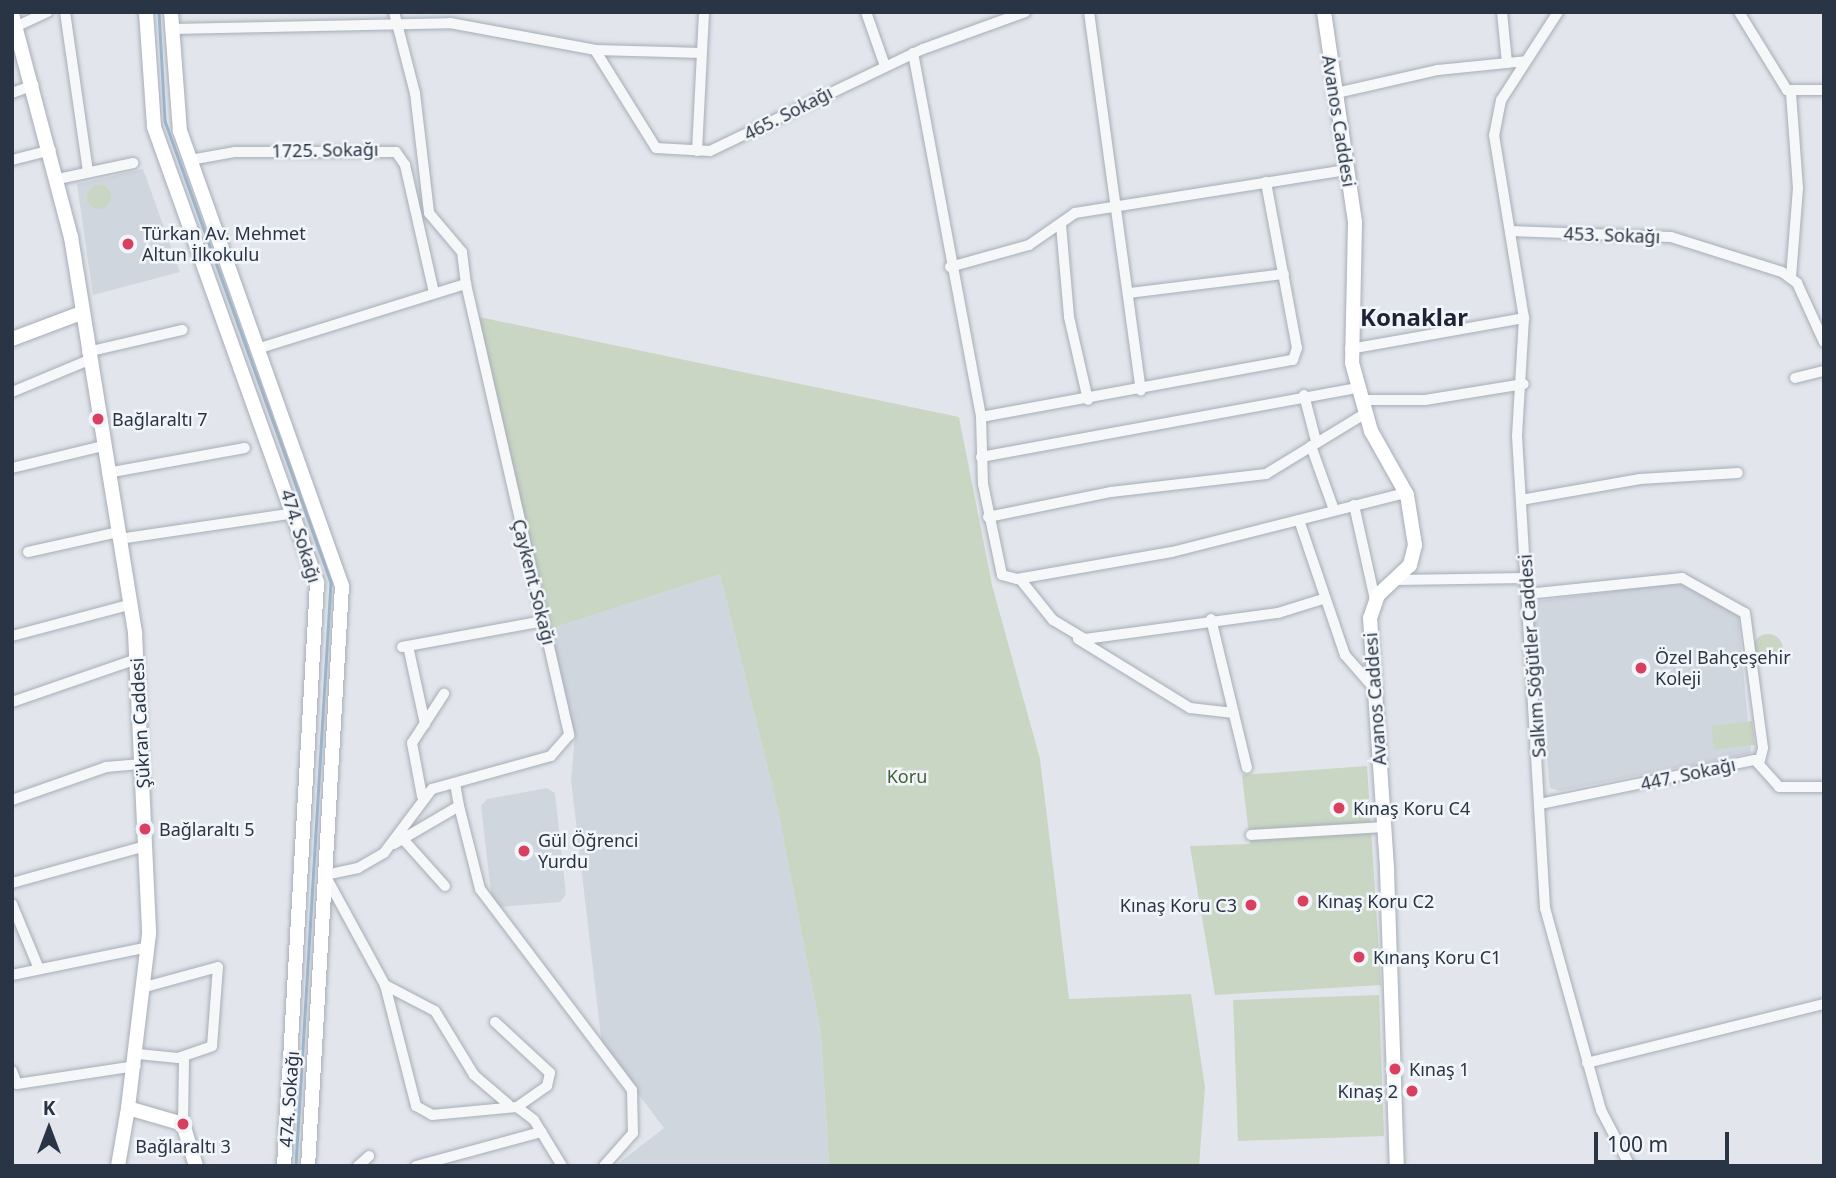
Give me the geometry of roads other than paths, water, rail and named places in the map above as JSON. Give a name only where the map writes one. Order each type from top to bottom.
[{"type":"street","points":[[14,23],[48,12]]},
{"type":"street","points":[[65,12],[88,172]]},
{"type":"street","name":"474. Sokağı","points":[[146,12],[154,127],[343,595],[308,1166]]},
{"type":"street","name":"474. Sokağı","points":[[171,12],[174,106],[190,160],[260,348],[307,509],[319,604],[284,1166]]},
{"type":"street","name":"Çaykent Sokağı","points":[[394,12],[415,93],[429,214],[462,252],[466,284],[567,714],[566,744],[551,756],[455,783],[422,796]]},
{"type":"street","points":[[440,12],[450,23]]},
{"type":"street","points":[[697,151],[704,12]]},
{"type":"street","points":[[866,12],[885,66]]},
{"type":"street","name":"465. Sokağı","points":[[595,50],[656,148],[710,151],[913,53],[1025,12]]},
{"type":"street","points":[[1089,12],[1113,206],[1129,293],[1142,390]]},
{"type":"street","name":"Avanos Caddesi","points":[[1324,12],[1332,94],[1348,170],[1355,238],[1350,349],[1362,401],[1406,493],[1414,552],[1397,580],[1375,600],[1373,687],[1384,827],[1397,1166]]},
{"type":"street","points":[[1502,12],[1507,62]]},
{"type":"street","points":[[1332,94],[1507,62],[1526,61],[1558,12]]},
{"type":"street","points":[[1739,12],[1766,66],[1791,93],[1798,188],[1791,277],[1824,342]]},
{"type":"street","name":"Şükran Caddesi","points":[[14,23],[34,85],[58,178],[107,473],[132,604],[142,764],[148,947],[137,1060],[118,1166]]},
{"type":"street","points":[[172,29],[450,23],[595,50],[701,52]]},
{"type":"street","points":[[913,53],[932,128],[950,267],[981,417],[981,457],[988,517],[1000,572],[1020,579],[1075,636],[1190,708],[1234,713]]},
{"type":"street","name":"Salkım Söğütler Caddesi","points":[[1526,61],[1498,107],[1494,135],[1524,318],[1524,384],[1517,436],[1545,908],[1606,1124],[1630,1166]]},
{"type":"street","points":[[12,93],[34,85]]},
{"type":"street","points":[[1791,93],[1824,89]]},
{"type":"street","points":[[12,160],[51,150]]},
{"type":"street","name":"1725. Sokağı","points":[[190,160],[235,152],[396,152],[405,165],[434,293]]},
{"type":"street","points":[[58,178],[133,163]]},
{"type":"street","points":[[950,267],[1029,245],[1075,213],[1348,170]]},
{"type":"street","points":[[981,417],[1088,400],[1293,360],[1297,348],[1266,182]]},
{"type":"street","points":[[1061,225],[1069,317],[1088,400]]},
{"type":"street","name":"453. Sokağı","points":[[1510,231],[1671,237],[1791,277]]},
{"type":"street","points":[[1129,293],[1284,274]]},
{"type":"street","points":[[260,348],[466,284]]},
{"type":"street","points":[[12,339],[81,313]]},
{"type":"street","points":[[1350,349],[1524,318]]},
{"type":"street","points":[[12,392],[88,356],[182,330]]},
{"type":"street","points":[[1795,378],[1824,370]]},
{"type":"street","points":[[981,457],[1304,395],[1362,401],[1426,401],[1524,384]]},
{"type":"street","points":[[1304,395],[1313,443],[1334,510]]},
{"type":"street","points":[[988,517],[1111,492],[1255,476],[1286,466],[1362,401]]},
{"type":"street","points":[[12,468],[103,446]]},
{"type":"street","points":[[107,473],[246,448]]},
{"type":"street","points":[[1521,500],[1630,480],[1738,472]]},
{"type":"street","points":[[1020,579],[1206,545],[1406,493]]},
{"type":"street","points":[[1354,505],[1375,600]]},
{"type":"street","points":[[28,552],[119,535],[307,509]]},
{"type":"street","points":[[1299,520],[1323,599],[1345,655],[1373,687]]},
{"type":"street","points":[[1397,580],[1526,578]]},
{"type":"street","points":[[1527,594],[1682,578],[1745,614],[1763,748],[1759,764]]},
{"type":"street","points":[[1075,636],[1278,612],[1323,599]]},
{"type":"street","points":[[12,636],[132,604]]},
{"type":"street","points":[[1211,619],[1247,768]]},
{"type":"street","points":[[425,724],[405,646],[544,621]]},
{"type":"street","points":[[12,702],[137,659]]},
{"type":"street","points":[[390,846],[422,796],[410,754],[444,694]]},
{"type":"street","name":"447. Sokağı","points":[[1540,804],[1755,760],[1779,787],[1824,787]]},
{"type":"street","points":[[12,800],[106,767],[142,764]]},
{"type":"street","points":[[455,783],[480,889],[632,1090],[633,1133],[604,1166]]},
{"type":"street","points":[[459,806],[358,868],[325,875],[385,985],[416,1106],[432,1115],[512,1105],[547,1086],[550,1073],[495,1022]]},
{"type":"street","points":[[1251,835],[1384,827]]},
{"type":"street","points":[[403,839],[445,886]]},
{"type":"street","points":[[12,883],[145,846]]},
{"type":"street","points":[[12,904],[39,969]]},
{"type":"street","points":[[12,975],[148,947]]},
{"type":"street","points":[[12,1071],[17,1084],[137,1060],[184,1057],[212,1046],[218,967],[145,987]]},
{"type":"street","points":[[385,985],[435,1011],[474,1075],[541,1132],[562,1166]]},
{"type":"street","points":[[1587,1063],[1824,1004]]},
{"type":"street","points":[[184,1057],[183,1124],[196,1166]]},
{"type":"street","points":[[128,1108],[183,1124]]},
{"type":"street","points":[[416,1166],[541,1132]]},
{"type":"street","points":[[358,1166],[369,1156]]},
{"type":"waterway","points":[[159,12],[165,121],[331,583],[296,1166]]},
{"type":"place","name":"Türkan Av. Mehmet Altun İlkokulu","points":[[128,244]]},
{"type":"place","name":"Bağlaraltı 7","points":[[98,419]]},
{"type":"place","name":"Özel Bahçeşehir Koleji","points":[[1641,668]]},
{"type":"place","name":"Kınaş Koru C4","points":[[1339,808]]},
{"type":"place","name":"Bağlaraltı 5","points":[[145,829]]},
{"type":"place","name":"Gül Öğrenci Yurdu","points":[[524,851]]},
{"type":"place","name":"Kınaş Koru C2","points":[[1303,901]]},
{"type":"place","name":"Kınaş Koru C3","points":[[1251,905]]},
{"type":"place","name":"Kınanş Koru C1","points":[[1359,957]]},
{"type":"place","name":"Kınaş 1","points":[[1395,1069]]},
{"type":"place","name":"Kınaş 2","points":[[1412,1091]]},
{"type":"place","name":"Bağlaraltı 3","points":[[183,1124]]},
{"type":"district","name":"Konaklar","points":[[1414,317]]},
{"type":"park label","name":"Koru","points":[[907,776]]}]
